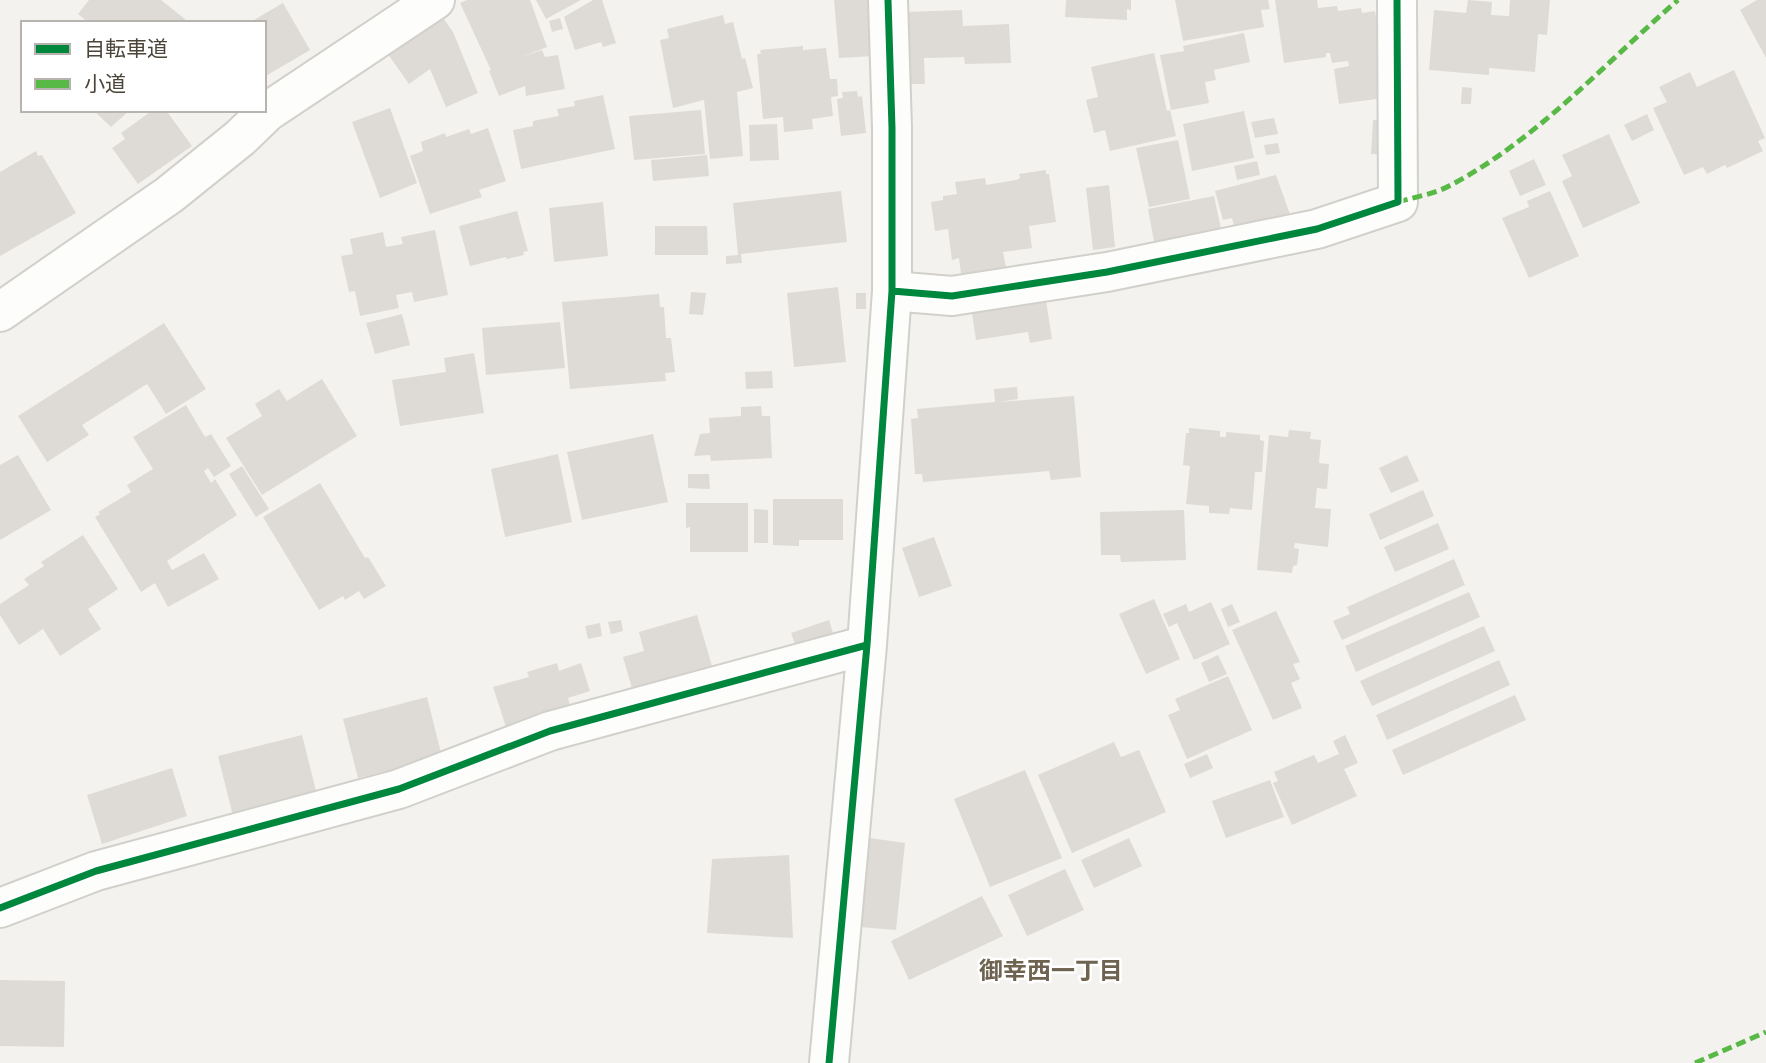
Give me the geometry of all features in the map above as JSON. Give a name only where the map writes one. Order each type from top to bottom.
[{"type":"street","points":[[0,312],[169,195],[240,138],[267,112],[435,0]]},
{"type":"street","points":[[829,1063],[867,645],[892,291],[892,128],[888,0]]},
{"type":"street","points":[[892,291],[952,296],[1107,272],[1317,229],[1398,202],[1398,0]]},
{"type":"street","points":[[0,908],[96,871],[399,789],[550,731],[867,645]]},
{"type":"building","points":[[89,0],[161,0],[187,21],[87,21],[78,14]]},
{"type":"building","points":[[467,0],[530,0],[547,47],[521,57],[542,50],[545,57],[558,55],[565,89],[526,96],[525,86],[499,96],[489,71],[491,70],[460,3]]},
{"type":"building","points":[[536,0],[581,0],[546,19]]},
{"type":"building","points":[[593,0],[602,0],[616,43],[603,47],[601,42],[575,50],[564,17]]},
{"type":"building","points":[[834,0],[870,0],[874,56],[839,58]]},
{"type":"building","points":[[1066,0],[1131,0],[1131,10],[1127,9],[1127,20],[1065,17]]},
{"type":"building","points":[[1175,0],[1268,0],[1270,9],[1261,10],[1264,27],[1183,41]]},
{"type":"building","points":[[1275,0],[1317,0],[1318,8],[1337,6],[1338,11],[1361,8],[1362,13],[1375,11],[1376,17],[1385,16],[1391,97],[1339,104],[1334,69],[1349,66],[1348,61],[1332,63],[1330,53],[1326,53],[1326,57],[1284,63]]},
{"type":"building","points":[[1468,0],[1492,2],[1491,15],[1509,16],[1510,0],[1550,0],[1547,35],[1538,34],[1535,72],[1489,68],[1489,75],[1429,70],[1434,10],[1466,13]]},
{"type":"building","points":[[1757,0],[1766,0],[1766,58],[1740,10]]},
{"type":"building","points":[[283,3],[310,50],[266,76],[266,21],[252,21]]},
{"type":"building","points":[[962,10],[963,26],[1009,24],[1011,63],[965,64],[964,57],[924,58],[925,84],[911,84],[911,59],[906,59],[905,12]]},
{"type":"building","points":[[439,12],[453,32],[478,93],[446,107],[430,69],[409,84],[385,50]]},
{"type":"building","points":[[723,15],[725,24],[733,22],[742,59],[745,58],[753,88],[737,92],[743,156],[710,159],[704,100],[673,108],[660,40],[669,38],[667,29]]},
{"type":"building","points":[[560,18],[563,29],[552,32],[549,21]]},
{"type":"building","points":[[1244,33],[1250,62],[1214,70],[1216,80],[1205,82],[1209,103],[1171,110],[1160,55],[1184,51],[1183,46]]},
{"type":"building","points":[[803,46],[803,50],[826,48],[830,79],[837,79],[838,96],[831,97],[833,116],[812,119],[813,129],[784,132],[783,117],[763,119],[757,54],[761,54],[760,50]]},
{"type":"building","points":[[1154,53],[1167,111],[1170,110],[1176,136],[1110,151],[1105,130],[1094,133],[1086,100],[1098,97],[1091,67]]},
{"type":"building","points":[[1734,70],[1765,138],[1758,141],[1763,151],[1727,168],[1725,165],[1707,174],[1703,167],[1684,175],[1653,108],[1667,102],[1659,87],[1690,72],[1697,87]]},
{"type":"building","points":[[1462,87],[1472,88],[1471,104],[1461,104]]},
{"type":"building","points":[[857,91],[858,97],[862,96],[866,133],[841,136],[837,99],[843,98],[842,92]]},
{"type":"building","points":[[603,95],[615,149],[521,169],[513,130],[533,126],[533,121],[559,116],[557,109],[575,106],[574,101]]},
{"type":"building","points":[[390,108],[417,183],[380,198],[352,122]]},
{"type":"building","points":[[701,110],[705,154],[634,160],[629,116]]},
{"type":"building","points":[[1244,111],[1254,158],[1192,171],[1183,124]]},
{"type":"building","points":[[95,112],[128,112],[111,127]]},
{"type":"building","points":[[150,112],[167,112],[192,146],[138,184],[112,148],[125,139],[121,133]]},
{"type":"building","points":[[1647,114],[1654,130],[1632,141],[1624,125]]},
{"type":"building","points":[[1274,118],[1278,134],[1255,138],[1251,122]]},
{"type":"building","points":[[1373,120],[1388,120],[1386,155],[1371,154]]},
{"type":"building","points":[[777,124],[779,160],[750,161],[749,125]]},
{"type":"building","points":[[488,128],[506,181],[479,190],[482,197],[430,214],[410,156],[423,151],[421,142],[445,133],[446,137],[469,129],[471,134]]},
{"type":"building","points":[[1609,134],[1640,203],[1583,228],[1562,181],[1572,176],[1562,155]]},
{"type":"building","points":[[1178,140],[1190,199],[1149,207],[1136,148]]},
{"type":"building","points":[[1278,143],[1280,153],[1266,155],[1264,145]]},
{"type":"building","points":[[36,151],[38,156],[42,155],[76,213],[0,256],[0,172]]},
{"type":"building","points":[[707,155],[709,176],[653,181],[651,160]]},
{"type":"building","points":[[1534,159],[1546,185],[1520,196],[1509,171]]},
{"type":"building","points":[[1257,161],[1260,175],[1237,180],[1234,166]]},
{"type":"building","points":[[1046,170],[1046,174],[1049,174],[1056,222],[1029,226],[1032,248],[1003,252],[1006,267],[961,274],[959,258],[952,260],[948,229],[935,231],[931,202],[943,200],[943,196],[957,194],[955,182],[985,178],[986,185],[1016,180],[1020,178],[1019,174]]},
{"type":"building","points":[[1276,175],[1292,220],[1236,234],[1232,218],[1223,220],[1215,191]]},
{"type":"building","points":[[1109,185],[1115,247],[1093,250],[1086,188]]},
{"type":"building","points":[[841,191],[847,242],[741,254],[742,263],[726,264],[726,256],[738,255],[733,203]]},
{"type":"building","points":[[1550,191],[1579,256],[1529,278],[1502,218],[1529,207],[1527,201]]},
{"type":"building","points":[[1214,196],[1223,238],[1156,252],[1148,209]]},
{"type":"building","points":[[603,202],[608,256],[554,262],[549,208]]},
{"type":"building","points":[[517,211],[528,251],[523,252],[524,255],[470,266],[459,226]]},
{"type":"building","points":[[655,226],[707,226],[708,255],[655,255]]},
{"type":"building","points":[[435,230],[448,295],[414,302],[412,292],[396,295],[399,308],[360,316],[355,291],[349,292],[341,256],[353,254],[350,239],[383,232],[386,247],[403,244],[401,237]]},
{"type":"building","points":[[838,287],[846,362],[794,367],[787,293]]},
{"type":"building","points":[[691,292],[706,293],[703,315],[689,314]]},
{"type":"building","points":[[856,293],[866,293],[866,309],[856,309]]},
{"type":"building","points":[[659,294],[660,307],[664,307],[666,338],[671,338],[675,372],[665,373],[666,381],[570,389],[562,302]]},
{"type":"building","points":[[1045,294],[1052,339],[1030,343],[1028,332],[976,340],[971,306]]},
{"type":"building","points":[[402,314],[410,345],[375,354],[366,323]]},
{"type":"building","points":[[560,322],[565,368],[486,375],[482,328]]},
{"type":"building","points":[[164,323],[206,389],[166,414],[147,384],[82,425],[89,435],[47,462],[18,416]]},
{"type":"building","points":[[474,353],[484,413],[400,426],[392,380],[446,372],[444,358]]},
{"type":"building","points":[[772,371],[773,388],[746,389],[745,372]]},
{"type":"building","points":[[322,379],[357,436],[262,495],[226,438],[262,416],[255,404],[279,389],[287,401]]},
{"type":"building","points":[[1017,387],[1018,399],[999,402],[1074,396],[1081,477],[1051,480],[1049,471],[923,482],[922,474],[915,474],[911,419],[918,418],[917,409],[995,402],[994,389]]},
{"type":"building","points":[[186,405],[205,437],[211,434],[231,466],[214,477],[208,468],[204,471],[211,483],[215,479],[237,515],[167,561],[172,570],[204,553],[219,579],[168,607],[155,583],[141,592],[95,517],[100,514],[98,512],[131,492],[127,485],[153,469],[133,437]]},
{"type":"building","points":[[761,406],[762,416],[770,416],[772,458],[711,461],[710,455],[694,456],[700,434],[710,433],[709,418],[741,416],[741,407]]},
{"type":"building","points":[[1189,428],[1220,431],[1220,437],[1226,437],[1226,432],[1260,435],[1260,440],[1264,441],[1262,472],[1255,472],[1252,510],[1230,508],[1229,514],[1209,513],[1209,506],[1186,504],[1190,466],[1183,465],[1186,433],[1189,433]]},
{"type":"building","points":[[1289,430],[1311,432],[1310,439],[1321,440],[1319,463],[1329,464],[1327,489],[1317,488],[1315,508],[1331,509],[1328,547],[1295,543],[1294,548],[1299,549],[1297,565],[1293,566],[1292,573],[1257,570],[1269,435],[1288,437]]},
{"type":"building","points":[[653,434],[668,502],[582,520],[567,452]]},
{"type":"building","points":[[558,454],[572,522],[505,537],[491,469]]},
{"type":"building","points":[[18,455],[51,510],[0,540],[0,465]]},
{"type":"building","points":[[1407,455],[1419,481],[1391,493],[1379,468]]},
{"type":"building","points":[[242,466],[269,509],[256,517],[229,474]]},
{"type":"building","points":[[688,474],[709,474],[710,489],[688,488]]},
{"type":"building","points":[[320,483],[365,558],[368,557],[386,586],[364,599],[359,591],[345,600],[343,596],[319,610],[263,517]]},
{"type":"building","points":[[1423,490],[1434,516],[1380,540],[1369,514]]},
{"type":"building","points":[[773,499],[843,499],[843,540],[799,540],[799,546],[773,545]]},
{"type":"building","points":[[686,503],[748,503],[748,552],[690,552]]},
{"type":"building","points":[[754,509],[768,510],[768,543],[754,543]]},
{"type":"building","points":[[1184,510],[1186,560],[1121,562],[1120,555],[1101,555],[1100,512]]},
{"type":"building","points":[[1438,523],[1449,549],[1395,572],[1384,547]]},
{"type":"building","points":[[83,535],[118,589],[88,609],[101,629],[60,656],[43,629],[19,645],[0,615],[0,604],[29,585],[24,579],[44,566],[41,562]]},
{"type":"building","points":[[934,537],[952,586],[919,597],[902,548]]},
{"type":"building","points":[[1454,559],[1465,585],[1342,640],[1333,621],[1350,614],[1347,607]]},
{"type":"building","points":[[1469,592],[1480,617],[1356,672],[1345,646]]},
{"type":"building","points":[[1154,599],[1180,659],[1146,674],[1119,614]]},
{"type":"building","points":[[1211,602],[1230,644],[1194,660],[1177,623],[1169,627],[1163,614],[1186,604],[1189,612]]},
{"type":"building","points":[[1232,604],[1240,622],[1228,627],[1221,609]]},
{"type":"building","points":[[1276,611],[1300,662],[1293,664],[1300,679],[1291,683],[1302,708],[1273,720],[1232,630]]},
{"type":"building","points":[[697,615],[715,676],[635,699],[623,657],[644,651],[639,632]]},
{"type":"building","points":[[621,620],[623,631],[611,634],[608,622]]},
{"type":"building","points":[[829,620],[833,633],[795,644],[791,633]]},
{"type":"building","points":[[600,623],[602,636],[588,639],[585,626]]},
{"type":"building","points":[[1484,626],[1495,651],[1372,706],[1360,681]]},
{"type":"building","points":[[1218,655],[1227,674],[1209,682],[1201,663]]},
{"type":"building","points":[[1499,660],[1510,685],[1387,740],[1376,715]]},
{"type":"building","points":[[557,663],[559,671],[581,663],[590,691],[568,698],[574,719],[510,739],[493,687],[529,677],[527,672]]},
{"type":"building","points":[[1228,676],[1252,730],[1187,759],[1168,715],[1180,710],[1175,699]]},
{"type":"building","points":[[1515,695],[1526,720],[1403,775],[1392,750]]},
{"type":"building","points":[[427,697],[442,757],[358,778],[343,719]]},
{"type":"building","points":[[302,735],[317,795],[233,816],[218,756]]},
{"type":"building","points":[[1345,735],[1358,763],[1344,769],[1357,796],[1292,825],[1273,783],[1278,781],[1274,772],[1314,755],[1318,763],[1339,754],[1333,741]]},
{"type":"building","points":[[1114,742],[1121,757],[1139,750],[1166,812],[1072,853],[1038,775]]},
{"type":"building","points":[[1207,754],[1213,768],[1190,778],[1184,764]]},
{"type":"building","points":[[172,768],[187,816],[102,844],[87,795]]},
{"type":"building","points":[[1025,770],[1062,858],[990,887],[954,799]]},
{"type":"building","points":[[1270,780],[1284,817],[1226,838],[1212,801]]},
{"type":"building","points":[[870,838],[905,843],[896,930],[860,927]]},
{"type":"building","points":[[1129,838],[1142,866],[1094,888],[1081,860]]},
{"type":"building","points":[[789,855],[793,938],[707,933],[712,859]]},
{"type":"building","points":[[1065,869],[1084,910],[1027,936],[1008,895]]},
{"type":"building","points":[[982,896],[1003,936],[909,980],[891,941]]},
{"type":"building","points":[[0,980],[65,981],[64,1047],[0,1046]]},
{"type":"marked path","points":[[1398,202],[1449,186],[1512,147],[1569,100],[1678,0]]},
{"type":"marked path","points":[[1695,1063],[1766,1032]]},
{"type":"cycle path","points":[[829,1063],[867,645],[892,291],[892,128],[888,0]]},
{"type":"cycle path","points":[[892,291],[952,296],[1107,272],[1317,229],[1398,202],[1397,0]]},
{"type":"cycle path","points":[[0,908],[96,871],[399,789],[550,731],[867,645]]},
{"type":"district","name":"御幸西一丁目","points":[[1051,973]]}]
